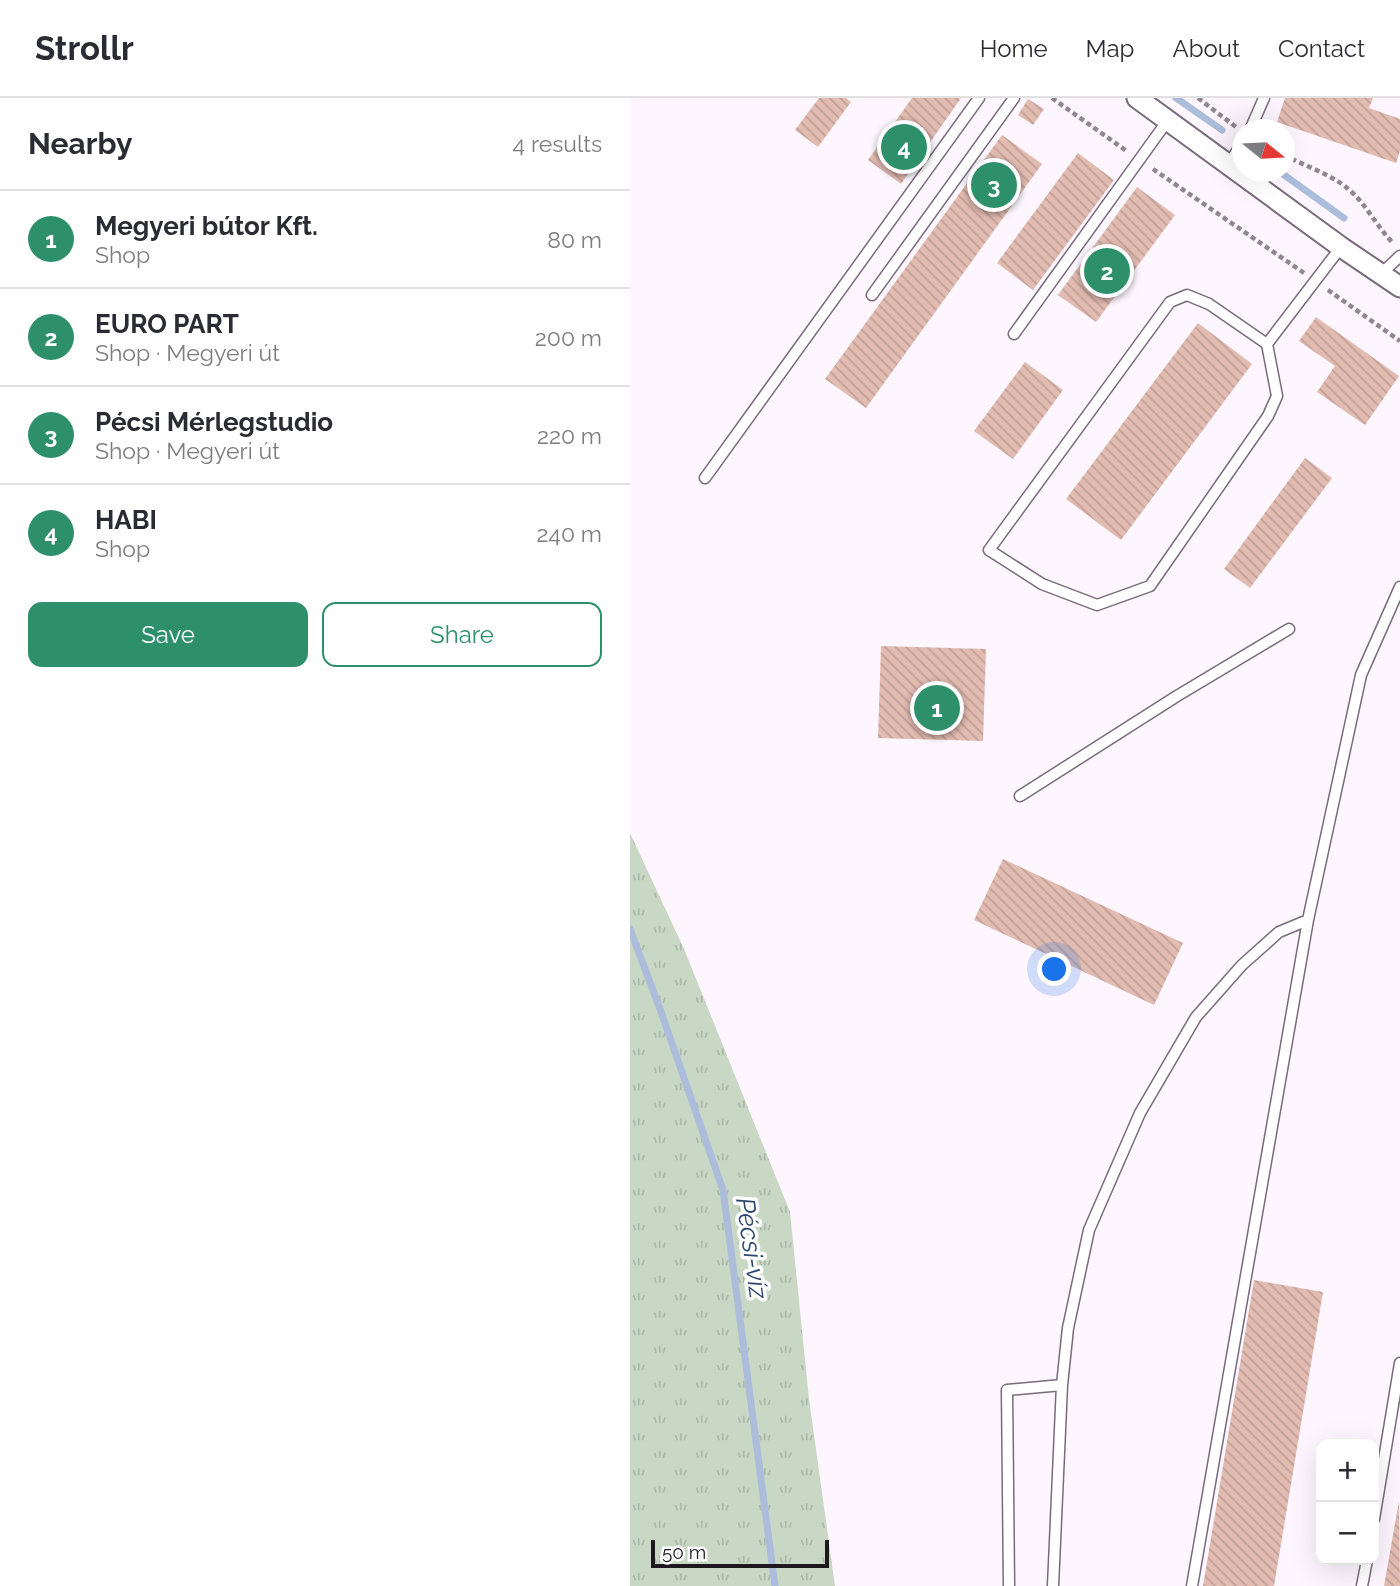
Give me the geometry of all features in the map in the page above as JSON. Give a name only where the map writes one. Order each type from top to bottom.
[{"type":"street","points":[[1137,98],[1400,287]]},
{"type":"lane","points":[[705,478],[979,98]]},
{"type":"lane","points":[[872,295],[1014,98]]},
{"type":"lane","points":[[1255,119],[1264,98]]},
{"type":"lane","points":[[1014,334],[1168,120]]},
{"type":"lane","points":[[1229,164],[1232,159]]},
{"type":"lane","points":[[1267,344],[1209,304],[1187,295],[1170,302],[989,550],[1042,584],[1097,605],[1150,586],[1268,416],[1277,396],[1267,344],[1341,247]]},
{"type":"lane","points":[[1381,274],[1400,256]]},
{"type":"lane","points":[[1192,1586],[1308,920],[1360,675],[1400,587]]},
{"type":"lane","points":[[1020,796],[1177,696],[1289,629]]},
{"type":"lane","points":[[1053,1586],[1062,1385],[1068,1328],[1089,1230],[1140,1113],[1196,1017],[1242,965],[1279,932],[1308,920]]},
{"type":"lane","points":[[1377,1502],[1400,1363]]},
{"type":"lane","points":[[1009,1586],[1007,1390],[1062,1385]]},
{"type":"lane","points":[[1362,1586],[1366,1565]]},
{"type":"path","points":[[1052,98],[1400,341]]},
{"type":"path","points":[[1198,98],[1232,124]]},
{"type":"path","points":[[1295,161],[1347,187],[1400,250]]},
{"type":"green space","points":[[630,833],[684,949],[790,1212],[809,1399],[835,1586],[630,1586]]},
{"type":"building","points":[[819,98],[846,98],[851,102],[818,147],[795,130]]},
{"type":"building","points":[[912,98],[961,98],[901,184],[868,160]]},
{"type":"building","points":[[1285,98],[1373,98],[1369,108],[1400,119],[1400,151],[1396,163],[1295,128],[1295,119],[1278,119]]},
{"type":"building","points":[[1028,99],[1044,109],[1033,125],[1018,115]]},
{"type":"building","points":[[1002,135],[1042,164],[866,408],[825,379]]},
{"type":"building","points":[[1078,153],[1114,180],[1033,290],[997,263]]},
{"type":"building","points":[[1137,187],[1175,215],[1096,322],[1058,295]]},
{"type":"building","points":[[1316,317],[1399,376],[1365,425],[1317,392],[1335,366],[1299,341]]},
{"type":"building","points":[[1198,323],[1252,364],[1121,540],[1066,499]]},
{"type":"building","points":[[1025,362],[1063,390],[1013,459],[974,431]]},
{"type":"building","points":[[1305,458],[1332,478],[1250,588],[1224,569]]},
{"type":"building","points":[[881,646],[986,649],[983,741],[878,738]]},
{"type":"building","points":[[1003,859],[1183,943],[1154,1005],[974,920]]},
{"type":"building","points":[[1254,1280],[1323,1292],[1274,1586],[1203,1586]]},
{"type":"building","points":[[1399,1501],[1400,1586],[1384,1586]]},
{"type":"waterway","points":[[1176,98],[1222,130]]},
{"type":"waterway","points":[[1294,182],[1344,218]]},
{"type":"waterway","name":"Pécsi-víz","points":[[630,929],[723,1190],[775,1586]]},
{"type":"place","name":"HABI","points":[[904,147]]},
{"type":"place","name":"Pécsi Mérlegstudio","points":[[994,185]]},
{"type":"place","name":"EURO PART","points":[[1107,271]]},
{"type":"place","name":"Megyeri bútor Kft.","points":[[937,708]]}]
